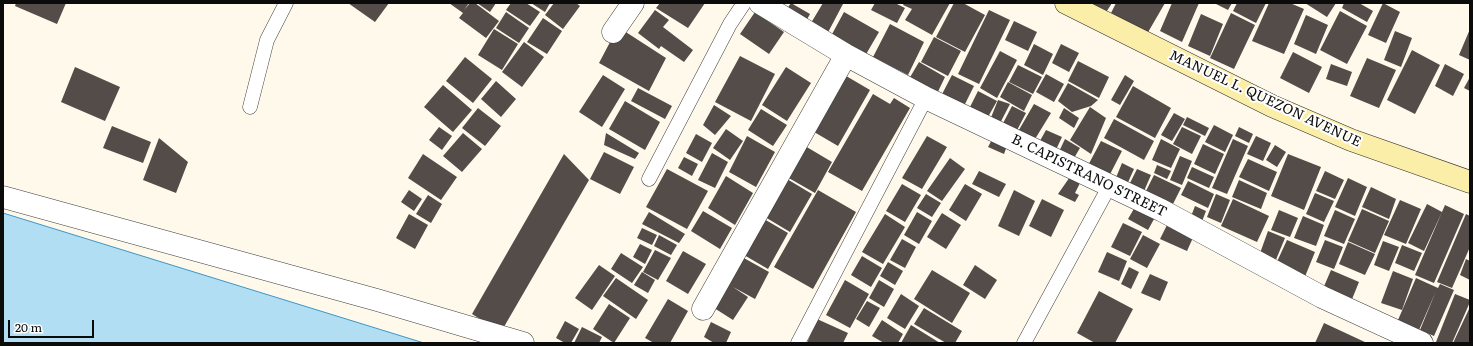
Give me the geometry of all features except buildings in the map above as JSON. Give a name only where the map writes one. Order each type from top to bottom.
[{"type":"main road","name":"MANUEL L. QUEZON AVENUE","points":[[1066,3],[1280,109],[1352,140],[1470,182]]},
{"type":"street","points":[[612,32],[632,3]]},
{"type":"street","name":"B. CAPISTRANO STREET","points":[[760,3],[846,55],[926,98],[1161,210],[1322,297],[1422,343]]},
{"type":"street","points":[[703,309],[846,55]]},
{"type":"street","points":[[3,197],[377,300],[523,343]]},
{"type":"lane","points":[[250,107],[267,40],[286,3]]},
{"type":"lane","points":[[649,179],[730,24],[744,3]]},
{"type":"lane","points":[[798,343],[926,98]]},
{"type":"lane","points":[[1024,343],[1110,185]]},
{"type":"water","points":[[3,213],[424,343],[3,343]]}]
